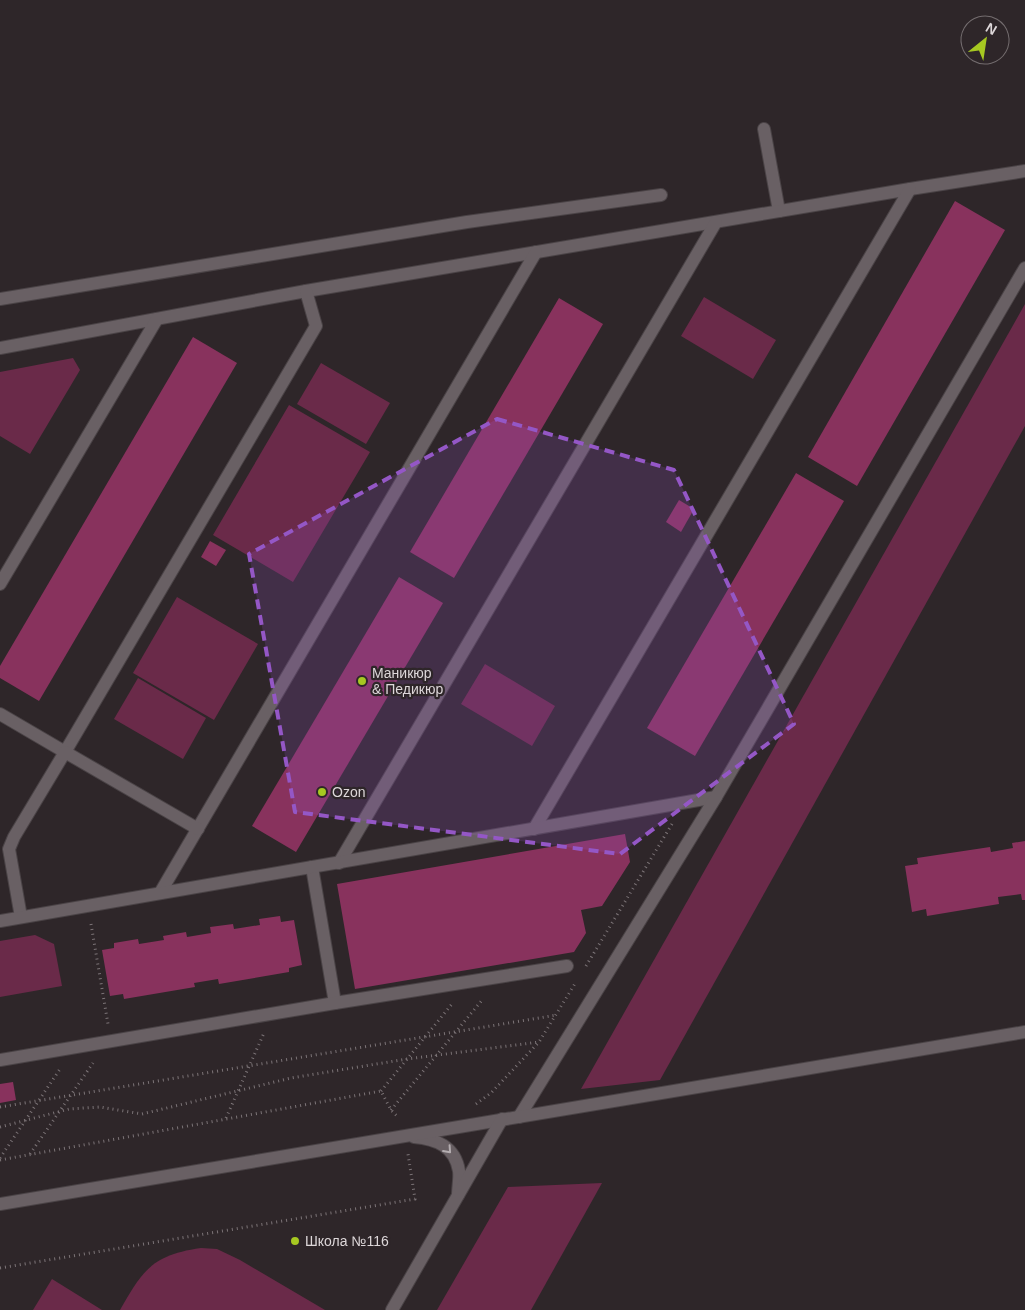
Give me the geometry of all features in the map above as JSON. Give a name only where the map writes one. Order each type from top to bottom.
[{"type":"street","points":[[764,129],[779,211]]},
{"type":"street","points":[[0,348],[306,291],[1025,171]]},
{"type":"street","points":[[534,829],[910,189]]},
{"type":"street","points":[[0,299],[467,222],[661,196]]},
{"type":"street","points":[[339,863],[716,222]]},
{"type":"street","points":[[160,893],[536,252]]},
{"type":"street","points":[[519,1116],[716,798],[1025,268]]},
{"type":"street","points":[[21,918],[9,849],[14,837],[316,326],[306,291]]},
{"type":"street","points":[[0,584],[157,319]]},
{"type":"street","points":[[0,714],[198,829]]},
{"type":"street","points":[[0,921],[716,798]]},
{"type":"street","points":[[312,867],[335,1003]]},
{"type":"street","points":[[0,1060],[567,966]]},
{"type":"street","points":[[0,1204],[1025,1032]]},
{"type":"street","points":[[392,1310],[502,1119]]},
{"type":"street","points":[[404,1136],[429,1138],[444,1144],[455,1158],[459,1172],[458,1195]]},
{"type":"path","points":[[584,970],[684,803]]},
{"type":"path","points":[[88,906],[112,1042]]},
{"type":"path","points":[[467,1106],[476,1104],[491,1093],[539,1042],[579,978]]},
{"type":"path","points":[[391,1110],[486,994]]},
{"type":"path","points":[[0,1159],[381,1091],[456,1000]]},
{"type":"path","points":[[0,1107],[557,1015]]},
{"type":"path","points":[[226,1119],[267,1027]]},
{"type":"path","points":[[0,1127],[69,1109],[100,1108],[142,1114],[291,1078],[539,1042]]},
{"type":"path","points":[[30,1155],[96,1058]]},
{"type":"path","points":[[0,1159],[64,1064]]},
{"type":"path","points":[[381,1091],[391,1110],[397,1117],[401,1118]]},
{"type":"path","points":[[0,1268],[415,1199],[408,1154]]},
{"type":"highlighted area","points":[[497,419],[674,470],[794,724],[620,854],[295,812],[249,554]]},
{"type":"shaded area","points":[[704,297],[776,340],[753,379],[681,336]]},
{"type":"shaded area","points":[[1025,304],[1025,426],[660,1080],[581,1089]]},
{"type":"shaded area","points":[[73,358],[80,370],[30,454],[0,436],[0,372]]},
{"type":"shaded area","points":[[321,363],[390,403],[366,444],[297,404]]},
{"type":"shaded area","points":[[289,405],[370,452],[293,582],[213,535]]},
{"type":"shaded area","points":[[177,597],[258,644],[214,720],[133,673]]},
{"type":"shaded area","points":[[485,664],[555,706],[532,746],[461,704]]},
{"type":"shaded area","points":[[138,678],[206,718],[183,759],[114,719]]},
{"type":"shaded area","points":[[35,935],[54,944],[62,986],[0,997],[0,941]]},
{"type":"shaded area","points":[[602,1183],[531,1310],[437,1310],[508,1187]]},
{"type":"shaded area","points":[[201,1248],[217,1249],[240,1260],[325,1310],[120,1310],[135,1284],[160,1260],[184,1251]]},
{"type":"shaded area","points":[[52,1279],[102,1310],[33,1310]]},
{"type":"building","points":[[955,201],[1005,230],[857,486],[808,457]]},
{"type":"building","points":[[559,298],[603,324],[454,578],[410,552]]},
{"type":"building","points":[[193,337],[237,363],[39,701],[0,678],[0,666]]},
{"type":"building","points":[[796,473],[844,501],[695,756],[647,728]]},
{"type":"building","points":[[679,500],[694,509],[681,532],[666,522]]},
{"type":"building","points":[[210,541],[226,550],[216,566],[201,557]]},
{"type":"building","points":[[399,577],[443,603],[296,852],[252,826]]},
{"type":"building","points":[[625,834],[630,862],[602,906],[581,910],[586,933],[574,952],[355,989],[337,884]]},
{"type":"building","points":[[1025,841],[1025,900],[1022,900],[1021,894],[998,897],[999,904],[927,916],[926,909],[912,912],[905,866],[918,864],[917,858],[990,847],[991,852],[1013,848],[1012,843]]},
{"type":"building","points":[[280,916],[281,922],[294,920],[302,965],[289,968],[289,972],[219,984],[218,979],[194,983],[195,987],[124,999],[123,994],[110,996],[102,950],[114,948],[114,943],[138,939],[139,944],[164,940],[163,936],[186,932],[187,937],[211,933],[210,927],[233,924],[234,929],[260,925],[259,919]]},
{"type":"building","points":[[13,1082],[16,1100],[0,1103],[0,1084]]},
{"type":"place","name":"Маникюр & Педикюр","points":[[362,681]]},
{"type":"place","name":"Ozon","points":[[322,792]]},
{"type":"place","name":"Школа №116","points":[[295,1241]]}]
